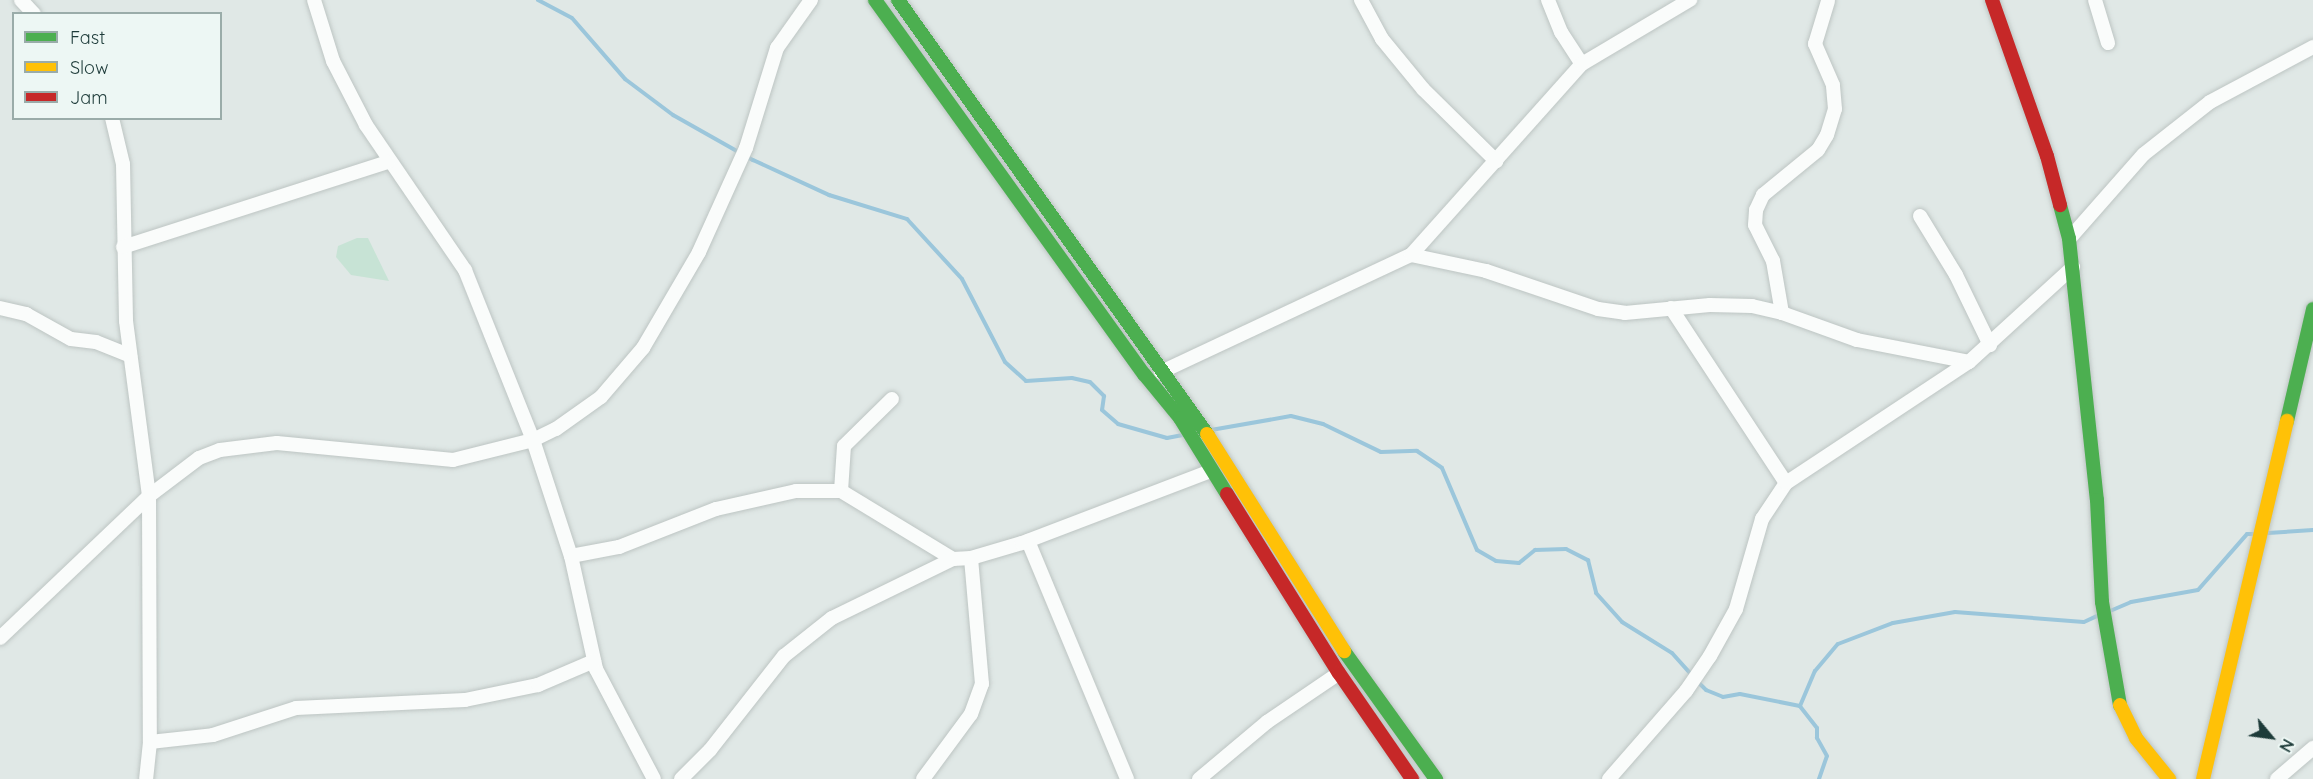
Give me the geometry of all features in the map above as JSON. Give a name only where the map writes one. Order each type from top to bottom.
[{"type":"main road","points":[[875,0],[1017,200],[1179,418],[1211,471],[1252,523],[1436,779]]},
{"type":"main road","points":[[1992,0],[2047,156],[2068,239],[2073,267],[2097,500],[2106,639],[2121,708],[2136,738],[2169,779]]},
{"type":"main road","points":[[901,1],[1032,190],[1195,417],[1252,523],[1339,673],[1412,779]]},
{"type":"main road","points":[[1017,200],[1032,190]]},
{"type":"main road","points":[[2203,779],[2260,544],[2313,309]]},
{"type":"street","points":[[21,0],[32,12]]},
{"type":"street","points":[[314,0],[333,61],[388,162],[465,270],[533,440],[571,556],[594,662],[654,779]]},
{"type":"street","points":[[0,638],[150,495],[199,458],[240,447],[315,443],[441,461],[533,440],[556,429],[601,397],[643,348],[699,252],[746,148],[777,48],[811,0]]},
{"type":"street","points":[[1361,0],[1382,39],[1423,89],[1496,161]]},
{"type":"street","points":[[1548,0],[1561,32],[1582,63]]},
{"type":"street","points":[[1161,372],[1411,255],[1582,63],[1690,0]]},
{"type":"street","points":[[1782,313],[1773,261],[1755,225],[1756,210],[1763,195],[1818,150],[1827,135],[1835,109],[1833,85],[1815,44],[1828,0]]},
{"type":"street","points":[[2095,0],[2108,43]]},
{"type":"street","points":[[2068,239],[2144,154],[2210,102],[2313,47]]},
{"type":"street","points":[[112,120],[123,164],[123,248],[130,356],[150,495],[150,742],[146,779]]},
{"type":"street","points":[[123,248],[388,162]]},
{"type":"street","points":[[1920,216],[1956,275],[1990,345]]},
{"type":"street","points":[[1411,255],[1486,272],[1598,309],[1625,313],[1671,308],[1742,306],[1782,313],[1857,340],[1970,362]]},
{"type":"street","points":[[1609,779],[1686,691],[1710,656],[1736,609],[1762,519],[1786,483],[1970,362],[2073,267]]},
{"type":"street","points":[[0,308],[26,314],[71,339],[96,342],[130,356]]},
{"type":"street","points":[[1671,308],[1786,483]]},
{"type":"street","points":[[841,491],[844,446],[892,399]]},
{"type":"street","points":[[681,779],[801,640],[832,618],[953,559],[970,558],[1028,541],[1211,471]]},
{"type":"street","points":[[571,556],[619,547],[716,509],[796,491],[841,491],[953,559]]},
{"type":"street","points":[[1028,541],[1127,779]]},
{"type":"street","points":[[923,779],[971,714],[982,684],[970,558]]},
{"type":"street","points":[[150,742],[213,735],[296,708],[465,700],[538,685],[594,662]]},
{"type":"street","points":[[1199,779],[1267,722],[1339,673]]},
{"type":"street","points":[[2277,779],[2313,747]]},
{"type":"green space","points":[[357,238],[368,238],[389,281],[351,275],[336,257],[338,246]]},
{"type":"waterway","points":[[538,0],[572,18],[625,79],[673,115],[753,160],[829,195],[907,219],[962,279],[1005,362],[1026,381],[1072,378],[1090,382],[1104,396],[1102,410],[1118,424],[1167,438],[1183,435]]},
{"type":"waterway","points":[[1211,430],[1291,416],[1323,424],[1381,452],[1417,451],[1442,468],[1477,550],[1496,561],[1519,563],[1535,550],[1566,549],[1588,560],[1596,593],[1622,622],[1672,653],[1692,675]]},
{"type":"waterway","points":[[2268,533],[2313,530]]},
{"type":"waterway","points":[[2110,611],[2131,602],[2198,590],[2247,534],[2254,534]]},
{"type":"waterway","points":[[1819,779],[1827,756],[1817,738],[1817,728],[1800,706],[1815,671],[1838,644],[1893,623],[1955,612],[2084,622],[2097,616]]},
{"type":"waterway","points":[[1697,681],[1706,690],[1723,697],[1740,694],[1800,706]]},
{"type":"traffic: fast","points":[[875,0],[1144,374],[1180,418],[1227,494]]},
{"type":"traffic: fast","points":[[898,0],[1207,434]]},
{"type":"traffic: fast","points":[[2060,205],[2069,239],[2097,500],[2102,602],[2120,705]]},
{"type":"traffic: fast","points":[[2287,421],[2313,309]]},
{"type":"traffic: fast","points":[[1344,651],[1436,779]]},
{"type":"traffic: slow","points":[[2203,779],[2287,421]]},
{"type":"traffic: slow","points":[[1207,434],[1344,651]]},
{"type":"traffic: slow","points":[[2120,705],[2136,738],[2169,779]]},
{"type":"traffic: jam","points":[[1992,0],[2047,156],[2060,205]]},
{"type":"traffic: jam","points":[[1227,494],[1339,673],[1412,779]]}]
